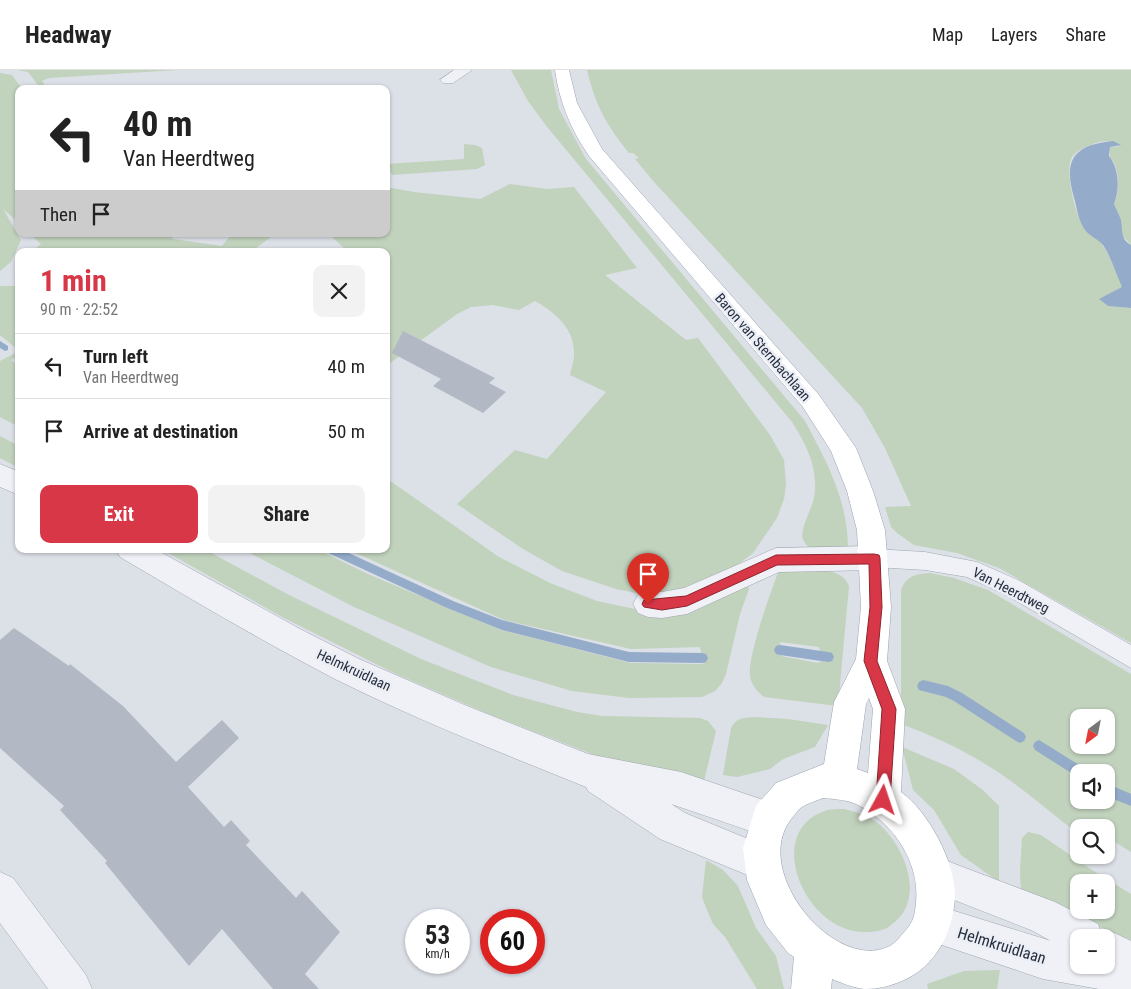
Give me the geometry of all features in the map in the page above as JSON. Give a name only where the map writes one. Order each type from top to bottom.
[{"type":"main road","name":"Baron van Sternbachlaan","points":[[562,70],[567,96],[574,114],[595,152],[811,401],[843,448],[860,490],[871,530],[876,607],[870,661],[850,702],[838,782]]},
{"type":"main road","name":"Baron van Sternbachlaan","points":[[870,661],[889,709],[883,800]]},
{"type":"main road","points":[[823,781],[838,782],[856,786],[883,800],[900,814],[915,832],[926,852],[934,874],[936,899],[932,923],[926,936],[908,957],[880,978],[826,958],[814,951],[797,935],[782,918],[768,891],[762,863],[762,847],[768,819],[785,797],[796,789],[823,781]]},
{"type":"main road","points":[[811,989],[814,951]]},
{"type":"street","points":[[448,80],[465,70]]},
{"type":"street","points":[[0,474],[15,483]]},
{"type":"street","name":"Helmkruidlaan","points":[[137,553],[289,639],[348,669],[468,723],[588,771],[681,789],[768,819]]},
{"type":"street","name":"Van Heerdtweg","points":[[648,604],[662,605],[687,601],[776,560],[874,558]]},
{"type":"street","name":"Helmkruidlaan","points":[[588,771],[673,826],[762,863]]},
{"type":"street","points":[[934,874],[1042,915],[1070,930]]},
{"type":"street","points":[[0,891],[72,989]]},
{"type":"street","name":"Helmkruidlaan","points":[[932,923],[1043,959],[1131,975]]},
{"type":"street","points":[[1115,955],[1131,963]]},
{"type":"lane","name":"Van Heerdtweg","points":[[874,558],[925,561],[970,568],[1013,588],[1131,657]]},
{"type":"green space","points":[[18,70],[177,70],[49,78],[42,81],[44,85],[38,85],[28,72]]},
{"type":"green space","points":[[511,70],[551,70],[559,109],[586,159],[805,421],[835,482],[844,515],[848,549],[822,551],[810,548],[806,544],[802,535],[814,498],[815,477],[811,458],[792,422],[548,128],[528,101]]},
{"type":"green space","points":[[587,70],[1131,70],[1131,245],[1122,235],[1121,220],[1114,204],[1118,179],[1116,167],[1110,157],[1110,147],[1120,146],[1110,142],[1102,142],[1083,148],[1072,157],[1069,172],[1072,195],[1078,217],[1086,231],[1103,246],[1123,288],[1100,299],[1108,306],[1131,308],[1131,643],[999,568],[957,553],[914,545],[891,527],[885,507],[911,506],[885,448],[862,408],[655,183],[635,159],[639,158],[635,153],[629,153],[603,115]]},
{"type":"green space","points":[[0,73],[12,75],[19,85],[15,85],[15,220],[3,209],[15,230],[15,237],[19,237],[21,240],[17,248],[15,248],[11,262],[0,271]]},
{"type":"green space","points":[[464,144],[475,145],[482,148],[485,165],[477,169],[392,175],[390,171],[390,164],[464,159]]},
{"type":"green space","points":[[510,184],[547,189],[574,187],[637,268],[605,275],[686,340],[698,338],[770,435],[784,460],[786,484],[784,499],[777,518],[753,553],[736,566],[702,586],[651,596],[616,589],[562,571],[523,549],[457,504],[515,450],[547,459],[606,392],[570,375],[574,355],[568,330],[557,317],[535,301],[519,310],[493,305],[471,307],[457,314],[390,363],[390,248],[344,248],[332,237],[390,237],[390,188],[480,199]]},
{"type":"green space","points":[[33,237],[171,237],[173,239],[222,246],[230,237],[271,237],[256,248],[36,248],[41,244]]},
{"type":"green space","points":[[0,286],[15,286],[15,348],[0,335]]},
{"type":"green space","points":[[15,353],[15,358],[11,360],[15,364],[15,425],[0,417],[0,361]]},
{"type":"green space","points":[[0,436],[15,444],[15,466],[0,458]]},
{"type":"green space","points":[[390,481],[499,557],[550,583],[597,601],[654,613],[748,586],[749,589],[740,614],[726,674],[722,683],[715,691],[702,697],[629,698],[572,691],[491,667],[354,607],[250,553],[325,553],[368,574],[501,630],[631,663],[703,664],[700,647],[631,649],[504,620],[356,553],[390,553]]},
{"type":"green space","points":[[168,553],[211,553],[289,595],[421,659],[513,695],[577,712],[602,716],[700,718],[708,721],[716,731],[704,781],[597,756],[491,715],[396,674],[284,618]]},
{"type":"green space","points":[[808,567],[826,570],[842,577],[849,586],[838,706],[764,697],[753,685],[750,666],[761,623],[779,570]],"holes":[[[780,642],[819,647],[820,651],[828,653],[827,662],[822,661],[818,663],[781,656]]]},
{"type":"green space","points":[[930,573],[954,578],[988,590],[1131,674],[1131,852],[1115,842],[1115,819],[1070,819],[1070,827],[1023,790],[988,766],[946,743],[901,724],[901,591],[905,582],[916,575]]},
{"type":"green space","points":[[744,718],[788,719],[828,725],[815,747],[783,759],[770,769],[737,777],[723,775],[733,724]]},
{"type":"green space","points":[[902,747],[954,769],[983,790],[999,806],[999,882],[961,855],[934,810],[913,790]]},
{"type":"green space","points":[[844,809],[863,815],[881,826],[898,848],[904,861],[910,889],[908,903],[902,915],[882,930],[866,932],[844,928],[825,916],[809,899],[799,879],[794,858],[797,838],[806,822],[825,811]]},
{"type":"green space","points":[[1028,832],[1041,835],[1070,855],[1070,864],[1083,864],[1098,874],[1070,874],[1070,914],[1021,894],[1022,838]]},
{"type":"green space","points":[[706,860],[723,870],[738,886],[756,928],[776,956],[784,989],[757,989],[725,937],[713,924],[702,897]]},
{"type":"green space","points":[[1115,884],[1131,894],[1131,940],[1115,933],[1115,929],[1105,929],[1081,919],[1115,919]]},
{"type":"green space","points":[[1000,970],[997,989],[928,989],[927,984],[964,971]]},
{"type":"water","points":[[1113,141],[1121,145],[1110,147],[1109,156],[1115,166],[1118,179],[1114,204],[1121,220],[1125,240],[1131,245],[1131,308],[1108,306],[1099,299],[1122,287],[1103,245],[1083,227],[1078,216],[1071,187],[1071,166],[1079,151],[1099,143]]},
{"type":"building","points":[[403,331],[495,378],[489,383],[506,392],[483,413],[433,386],[441,379],[392,353]]},
{"type":"building","points":[[14,628],[69,666],[70,664],[123,706],[176,762],[222,720],[239,738],[188,787],[224,827],[231,820],[250,841],[246,845],[296,898],[302,891],[340,932],[305,974],[319,989],[273,989],[222,929],[189,966],[105,863],[107,861],[60,810],[64,806],[0,748],[0,640]]},
{"type":"waterway","points":[[0,344],[5,348]]},
{"type":"waterway","points":[[339,553],[449,604],[502,625],[629,657],[702,658]]},
{"type":"waterway","points":[[780,650],[828,657]]},
{"type":"waterway","points":[[923,686],[948,692],[958,697],[1020,737]]},
{"type":"waterway","points":[[1039,746],[1070,766]]},
{"type":"waterway","points":[[1115,793],[1131,800]]},
{"type":"route","points":[[648,604],[676,604],[687,601],[776,560],[874,558],[876,607],[870,661],[889,709],[883,800]]}]
